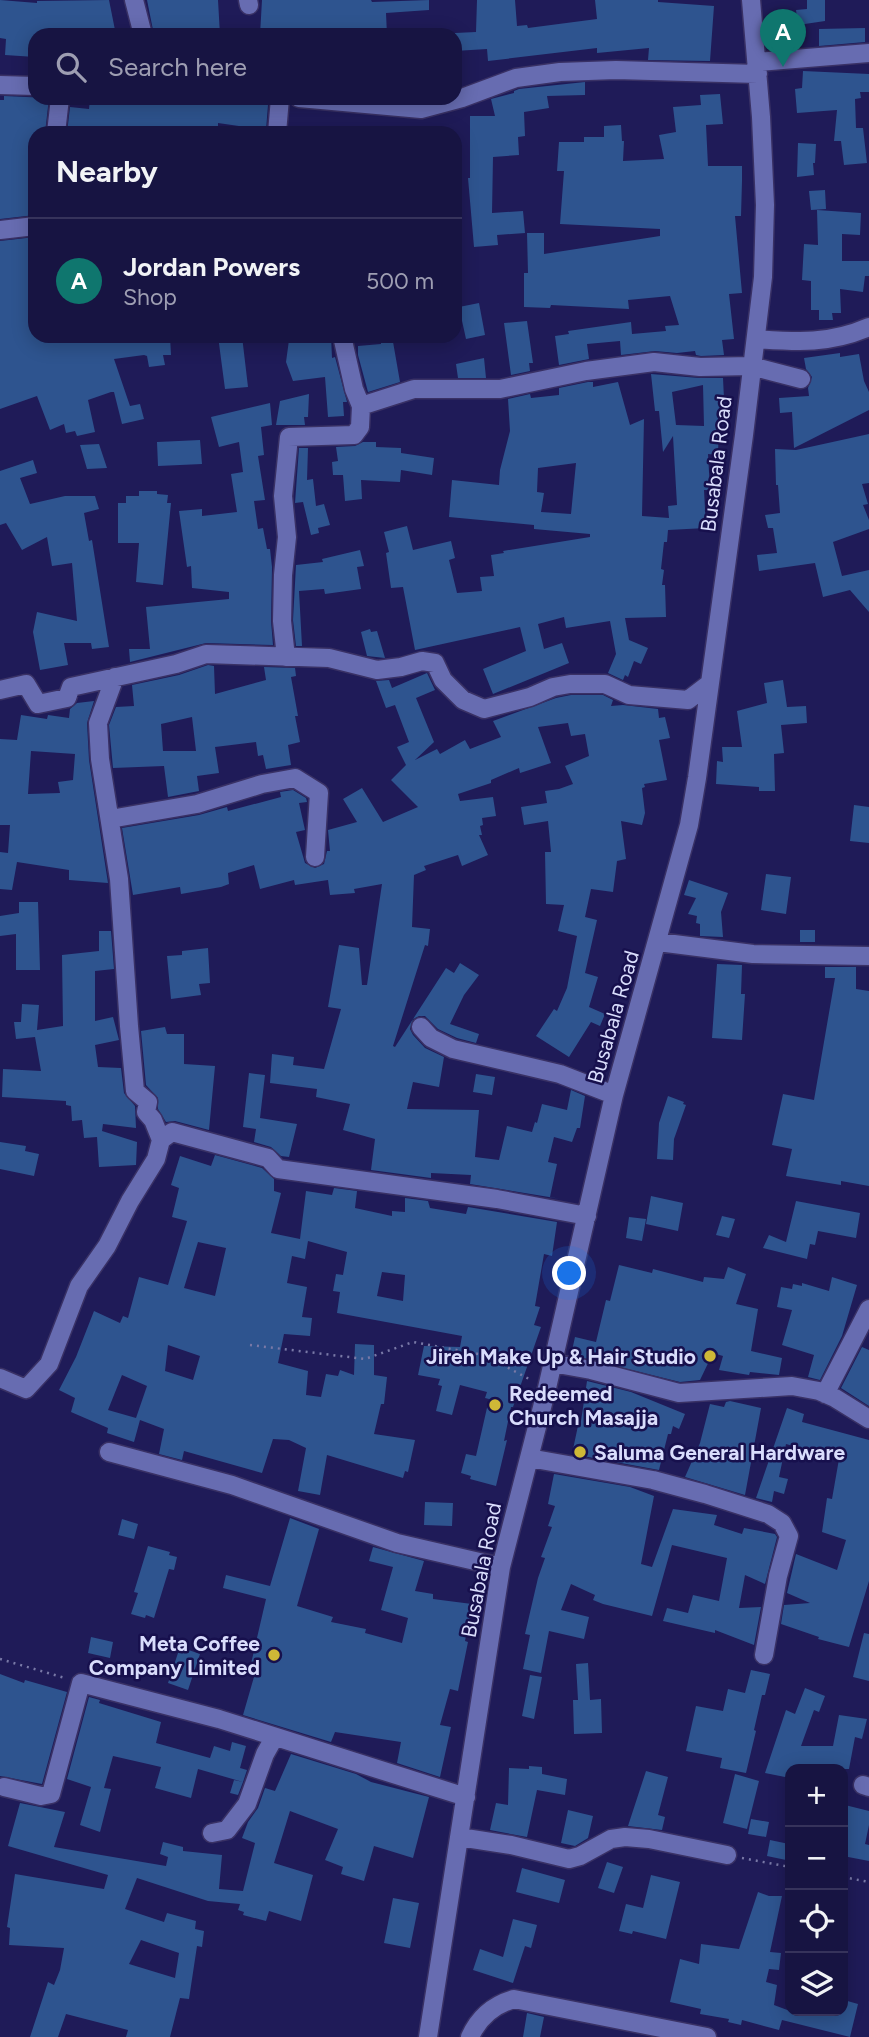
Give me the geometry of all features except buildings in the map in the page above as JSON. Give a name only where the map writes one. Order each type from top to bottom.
[{"type":"street","points":[[134,0],[141,28]]},
{"type":"street","name":"Busabala Road","points":[[428,2037],[500,1567],[547,1388],[614,1095],[689,825],[744,435],[763,277],[765,205],[751,0]]},
{"type":"street","points":[[462,98],[516,78],[560,72],[757,68],[869,53]]},
{"type":"street","points":[[0,85],[28,86]]},
{"type":"street","points":[[57,126],[59,105]]},
{"type":"street","points":[[278,126],[279,105]]},
{"type":"street","points":[[384,105],[421,108],[433,105]]},
{"type":"street","points":[[0,230],[28,227]]},
{"type":"street","points":[[756,339],[824,341],[848,336],[869,327]]},
{"type":"street","points":[[286,657],[282,621],[287,537],[284,496],[289,437],[354,435],[360,427],[361,406],[354,389],[344,343]]},
{"type":"street","points":[[361,406],[414,389],[500,389],[586,371],[654,362],[700,367],[751,366],[801,379]]},
{"type":"street","points":[[0,690],[26,684],[38,704],[67,698],[71,687],[176,664],[206,654],[329,658],[377,670],[422,661],[435,663],[443,680],[463,700],[484,709],[570,684],[605,684],[629,695],[688,700],[709,684]]},
{"type":"street","points":[[0,1378],[26,1389],[49,1364],[79,1286],[107,1245],[156,1159],[161,1140],[153,1120],[146,1112],[148,1102],[135,1091],[119,879],[100,759],[98,723],[115,677]]},
{"type":"street","points":[[110,818],[197,804],[262,784],[295,778],[320,793],[314,857]]},
{"type":"street","points":[[658,942],[753,954],[869,956]]},
{"type":"street","points":[[421,1027],[443,1045],[560,1074],[614,1095]]},
{"type":"street","points":[[161,1140],[172,1132],[268,1158],[278,1169],[497,1199],[587,1216]]},
{"type":"street","points":[[825,1394],[869,1309]]},
{"type":"street","points":[[552,1363],[591,1370],[679,1393],[792,1386],[825,1394],[869,1419]]},
{"type":"street","points":[[109,1452],[232,1485],[397,1543],[500,1567]]},
{"type":"street","points":[[528,1458],[653,1480],[768,1514],[782,1523],[789,1536],[778,1576],[764,1656]]},
{"type":"street","points":[[4,1787],[41,1796],[51,1794],[81,1683],[219,1719],[466,1797]]},
{"type":"street","points":[[212,1833],[227,1830],[247,1804],[265,1754],[274,1738]]},
{"type":"street","points":[[459,1837],[511,1845],[569,1859],[611,1839],[625,1837],[649,1839],[727,1855]]},
{"type":"street","points":[[470,2037],[482,2017],[502,2003],[514,1999],[535,2001],[706,2037]]},
{"type":"path","points":[[250,1345],[365,1359],[413,1342],[484,1355],[547,1388]]},
{"type":"path","points":[[0,1658],[81,1683]]},
{"type":"path","points":[[727,1855],[785,1866]]},
{"type":"path","points":[[848,1878],[869,1882]]},
{"type":"place","name":"Jordan Powers","points":[[783,67]]},
{"type":"place","name":"Jireh Make Up & Hair Studio","points":[[710,1356]]},
{"type":"place","name":"Redeemed Church Masajja","points":[[495,1405]]},
{"type":"place","name":"Saluma General Hardware","points":[[580,1452]]},
{"type":"place","name":"Meta Coffee Company Limited","points":[[274,1655]]}]
